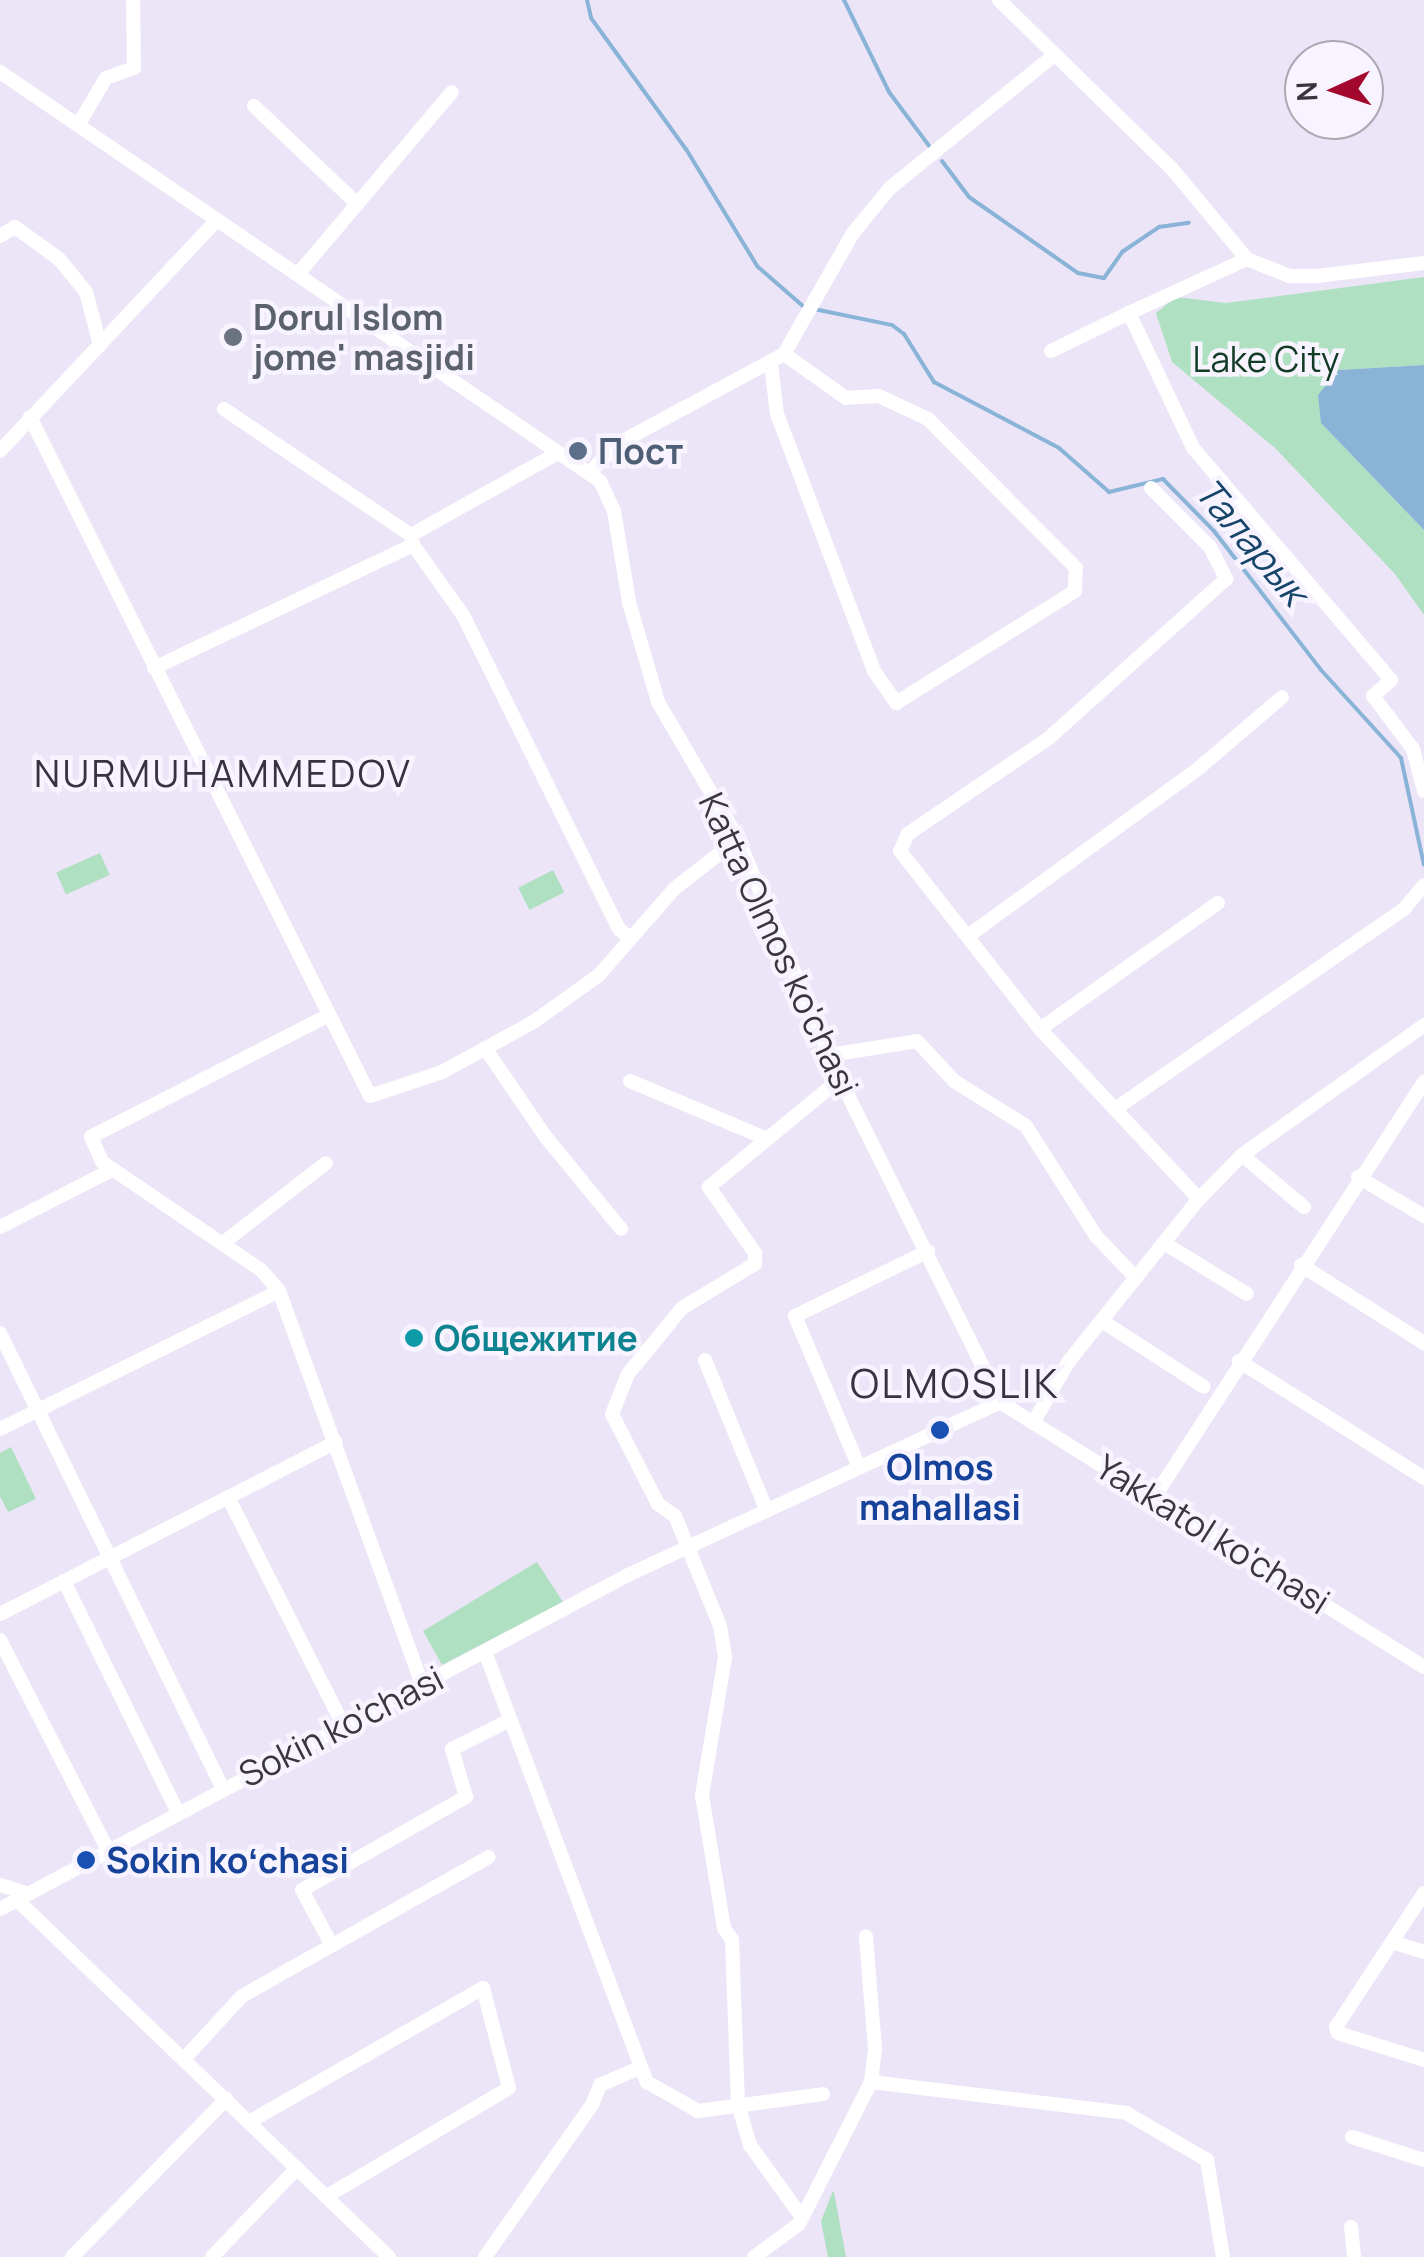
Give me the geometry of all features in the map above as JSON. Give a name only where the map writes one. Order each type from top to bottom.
[{"type":"street","points":[[78,125],[106,78],[134,68],[133,0]]},
{"type":"street","points":[[999,0],[1052,57],[1174,170],[1247,260],[1278,273],[1317,276],[1424,263]]},
{"type":"street","points":[[0,72],[556,454],[590,473],[619,443],[784,354],[853,233],[890,188],[1052,57]]},
{"type":"street","points":[[298,274],[452,92]]},
{"type":"street","points":[[254,106],[355,202]]},
{"type":"street","points":[[0,451],[216,220]]},
{"type":"street","points":[[0,236],[15,228],[59,259],[86,292],[100,345]]},
{"type":"street","points":[[1052,351],[1247,260]]},
{"type":"street","points":[[1129,314],[1194,448],[1391,680],[1373,696],[1414,749],[1424,790]]},
{"type":"street","points":[[771,364],[777,414],[874,671],[896,704],[1075,592],[1076,568],[928,419],[879,396],[846,398],[784,354]]},
{"type":"street","points":[[224,410],[412,540],[464,615],[619,929],[630,938]]},
{"type":"street","points":[[30,417],[366,1094],[377,1098],[486,1048],[598,975],[674,890],[738,840]]},
{"type":"street","points":[[154,668],[412,540],[556,454]]},
{"type":"street","name":"Katta Olmos ko'chasi","points":[[590,473],[608,493],[628,602],[658,702],[738,840],[840,1079],[1000,1402]]},
{"type":"street","points":[[1152,488],[1210,546],[1226,579],[1049,738],[908,834],[900,851],[1040,1029],[1118,1106],[1198,1198]]},
{"type":"street","points":[[968,936],[1199,768],[1282,697]]},
{"type":"street","points":[[1118,1106],[1404,909],[1424,885]]},
{"type":"street","points":[[1040,1029],[1218,903]]},
{"type":"street","points":[[327,1016],[91,1137],[112,1170],[223,1243],[279,1292],[422,1684]]},
{"type":"street","points":[[1033,1422],[1102,1321],[1198,1198],[1242,1154],[1424,1024]]},
{"type":"street","points":[[830,1056],[917,1041],[954,1081],[1026,1126],[1096,1236],[1136,1278]]},
{"type":"street","points":[[486,1048],[545,1136],[621,1229]]},
{"type":"street","points":[[801,2216],[750,2145],[738,2104],[732,1940],[724,1928],[702,1795],[725,1657],[720,1626],[675,1516],[658,1504],[612,1414],[628,1374],[682,1308],[755,1264],[755,1254],[709,1186],[840,1079]]},
{"type":"street","points":[[630,1082],[767,1140]]},
{"type":"street","points":[[1155,1496],[1358,1177],[1424,1082]]},
{"type":"street","points":[[1242,1154],[1304,1206]]},
{"type":"street","points":[[223,1243],[326,1164]]},
{"type":"street","points":[[0,1227],[112,1170]]},
{"type":"street","points":[[1358,1177],[1424,1216]]},
{"type":"street","points":[[1164,1243],[1247,1294]]},
{"type":"street","points":[[859,1468],[794,1316],[928,1252]]},
{"type":"street","points":[[1302,1265],[1424,1343]]},
{"type":"street","points":[[0,1430],[279,1292]]},
{"type":"street","points":[[1102,1321],[1204,1387]]},
{"type":"street","points":[[0,1333],[222,1787]]},
{"type":"street","points":[[705,1360],[767,1511]]},
{"type":"street","points":[[1239,1361],[1424,1478]]},
{"type":"street","name":"Sokin ko'chasi","points":[[9,1902],[222,1787],[685,1548],[1000,1402]]},
{"type":"street","name":"Yakkatol ko'chasi","points":[[1000,1402],[1424,1668]]},
{"type":"street","points":[[0,1614],[336,1442]]},
{"type":"street","points":[[228,1497],[343,1725]]},
{"type":"street","points":[[64,1581],[177,1811]]},
{"type":"street","points":[[0,1640],[107,1848]]},
{"type":"street","points":[[485,1652],[638,2069],[647,2082],[698,2111],[823,2094]]},
{"type":"street","points":[[330,1942],[302,1890],[466,1796],[452,1749],[510,1720]]},
{"type":"street","points":[[184,2059],[242,1996],[330,1942],[488,1857]]},
{"type":"street","points":[[0,1885],[9,1902],[184,2059],[389,2257]]},
{"type":"street","points":[[1424,1893],[1338,2034],[1424,2060]]},
{"type":"street","points":[[754,2257],[779,2243],[801,2216],[871,2082],[866,1936]]},
{"type":"street","points":[[1392,1942],[1424,1952]]},
{"type":"street","points":[[250,2122],[483,1988],[509,2088],[327,2196]]},
{"type":"street","points":[[485,2257],[592,2105],[600,2085],[638,2069]]},
{"type":"street","points":[[871,2082],[1126,2113],[1208,2160],[1223,2257]]},
{"type":"street","points":[[72,2257],[226,2099]]},
{"type":"street","points":[[1352,2137],[1424,2160]]},
{"type":"street","points":[[212,2257],[297,2168]]},
{"type":"street","points":[[1351,2228],[1354,2257]]},
{"type":"green space","name":"Lake City","points":[[1424,277],[1424,365],[1339,370],[1321,423],[1424,530],[1424,615],[1395,574],[1275,448],[1172,362],[1156,313],[1176,297],[1226,303]]},
{"type":"green space","points":[[100,853],[110,875],[66,894],[56,873]]},
{"type":"green space","points":[[553,870],[564,892],[530,910],[518,888]]},
{"type":"green space","points":[[11,1447],[36,1499],[8,1512],[0,1496],[0,1453]]},
{"type":"green space","points":[[537,1562],[563,1602],[442,1665],[423,1631]]},
{"type":"green space","points":[[833,2191],[846,2257],[828,2257],[821,2221]]},
{"type":"water","points":[[1424,365],[1424,530],[1321,423],[1318,395],[1339,370]]},
{"type":"waterway","name":"Таларык","points":[[587,0],[591,18],[686,149],[757,266],[804,307]]},
{"type":"waterway","points":[[844,0],[889,92],[930,147]]},
{"type":"waterway","points":[[942,161],[969,197],[1078,273],[1104,278],[1122,252],[1159,227],[1189,223]]},
{"type":"waterway","name":"Таларык","points":[[814,309],[892,325],[904,334],[934,382],[1059,448],[1109,492],[1163,479],[1214,531],[1321,670],[1401,758],[1424,865]]},
{"type":"place","name":"Dorul Islom jome' masjidi","points":[[233,337]]},
{"type":"place","name":"Пост","points":[[578,451]]},
{"type":"place","name":"Общежитие","points":[[414,1338]]},
{"type":"place","name":"Olmos mahallasi","points":[[940,1430]]},
{"type":"place","name":"Sokin koʻchasi","points":[[86,1860]]},
{"type":"district","name":"NURMUHAMMEDOV","points":[[223,773]]},
{"type":"district","name":"OLMOSLIK","points":[[955,1383]]}]
